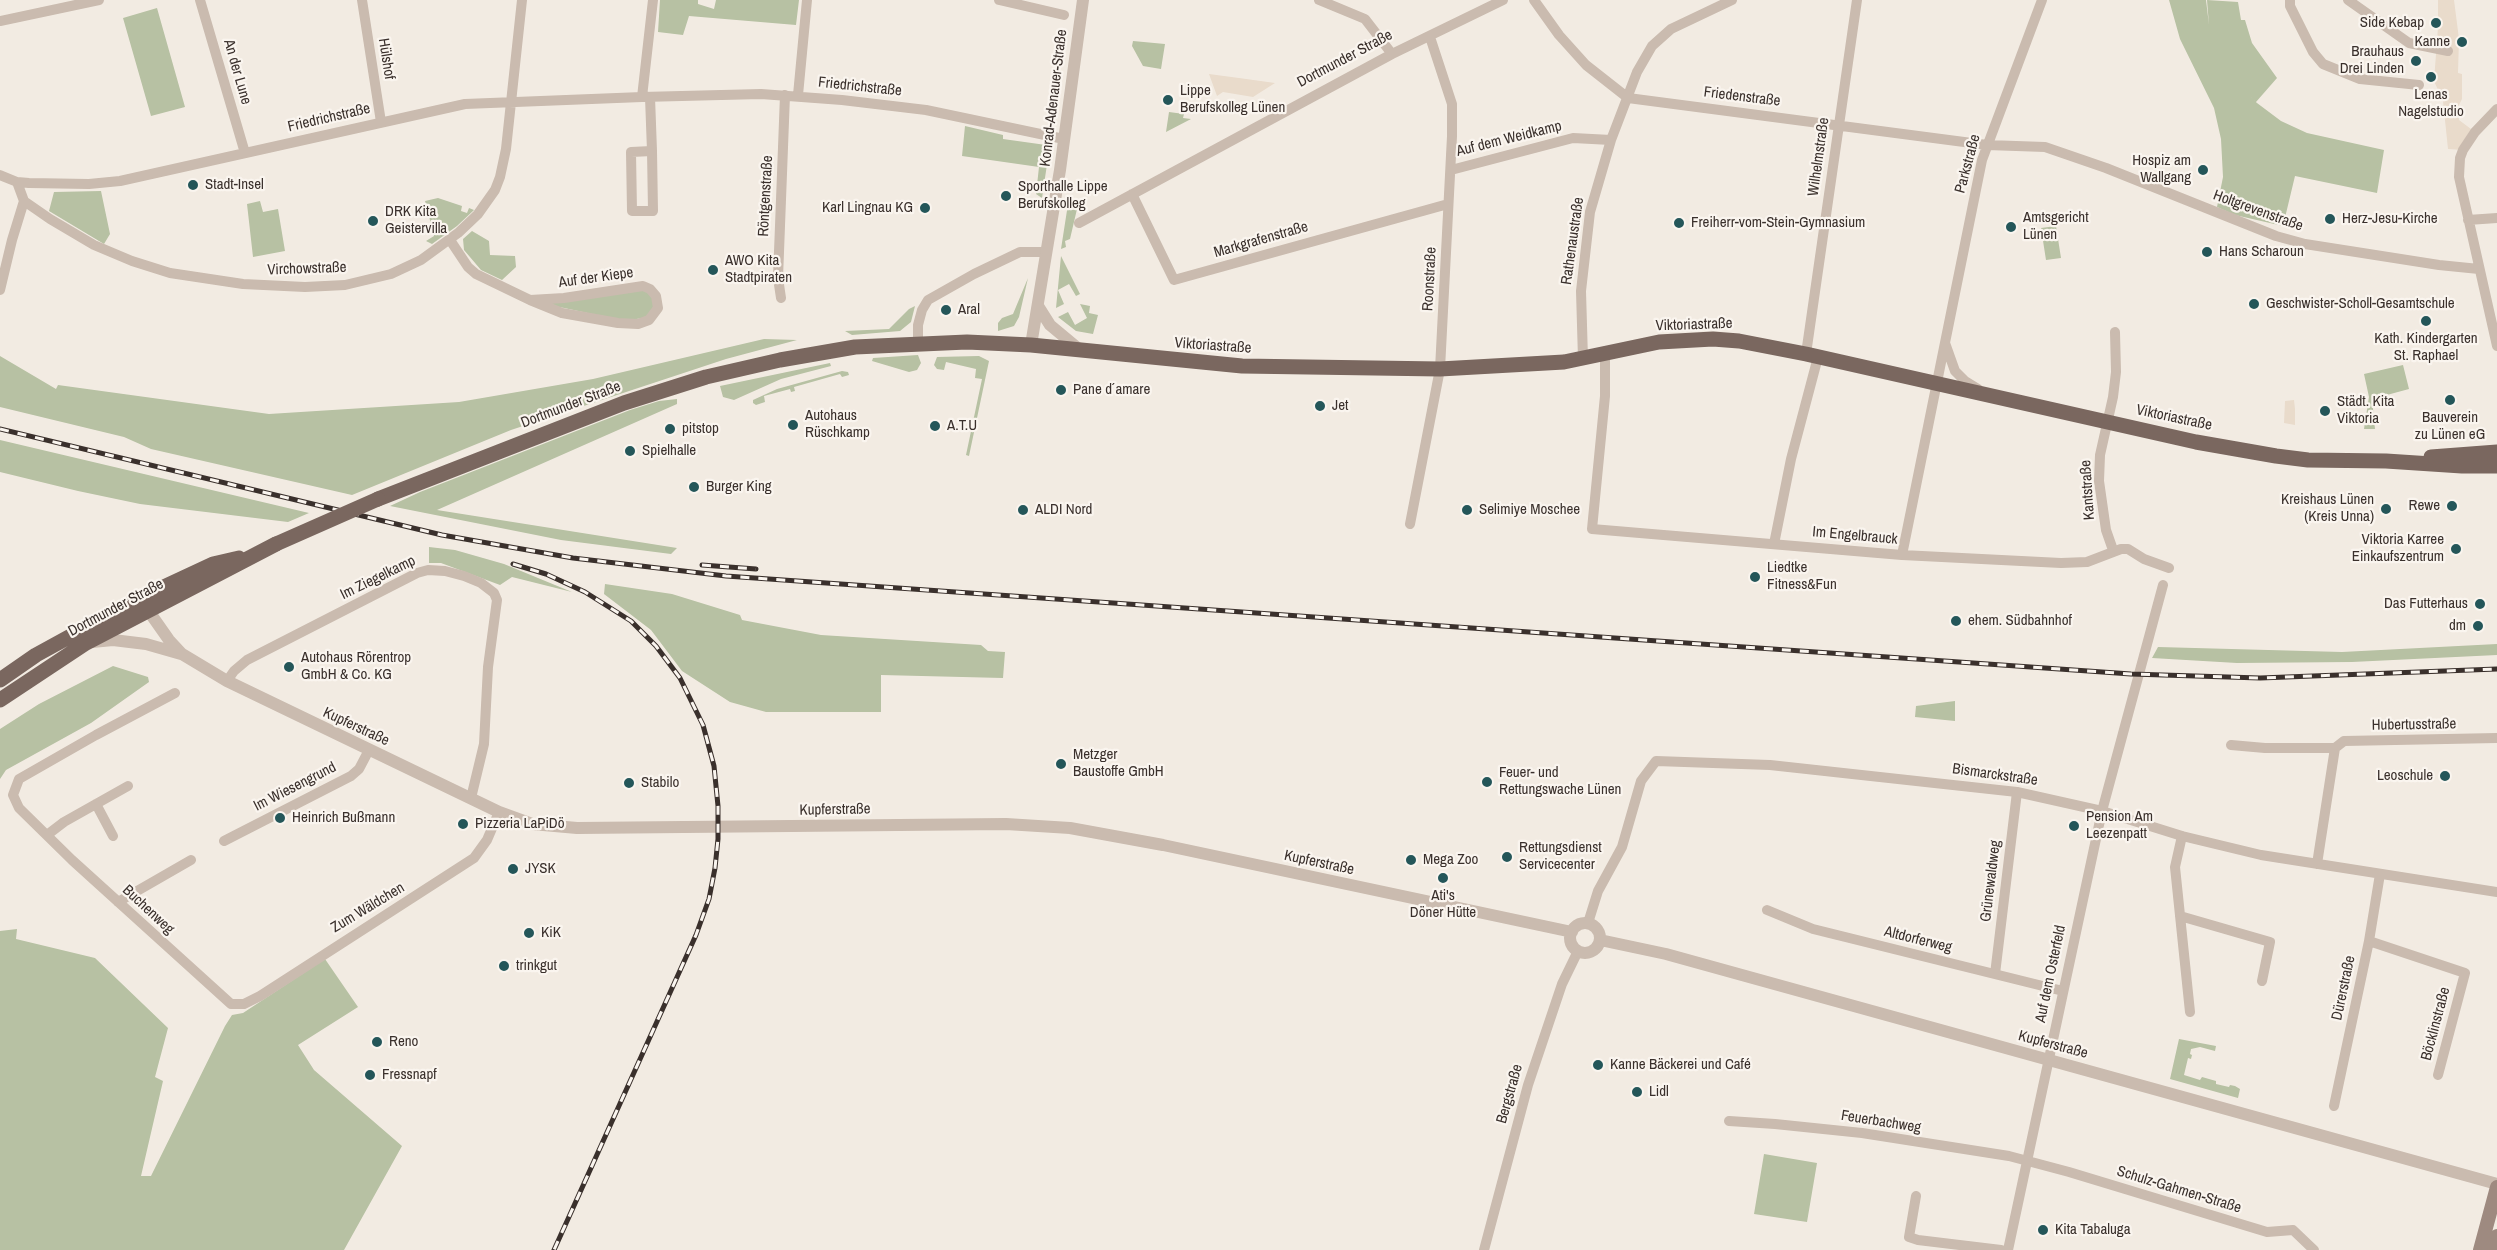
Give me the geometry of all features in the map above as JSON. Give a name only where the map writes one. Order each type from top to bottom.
[{"type":"main road","name":"Viktoriastraße","points":[[1031,345],[1242,366],[1440,369],[1543,364],[1583,359],[1659,342],[1713,339],[1749,342],[1812,355],[2106,422],[2283,458],[2462,466],[2497,465]]},
{"type":"main road","name":"Dortmunder Straße","points":[[0,680],[36,655],[276,544],[378,499],[624,403],[706,377],[855,347],[967,342],[1031,345]]},
{"type":"main road","name":"Viktoriastraße","points":[[2386,461],[2497,452]]},
{"type":"main road","name":"Dortmunder Straße","points":[[0,700],[144,604]]},
{"type":"main road","points":[[2480,1250],[2497,1185]]},
{"type":"main road","points":[[2495,1249],[2497,1236]]},
{"type":"street","points":[[0,21],[99,0]]},
{"type":"street","name":"An der Lune","points":[[200,0],[245,153]]},
{"type":"street","name":"Hülshof","points":[[362,0],[381,122]]},
{"type":"street","name":"Virchowstraße","points":[[24,201],[94,245],[132,261],[170,273],[243,284],[311,287],[368,281],[391,274],[421,260],[450,240],[478,214],[495,190],[504,164],[522,0]]},
{"type":"street","points":[[652,151],[631,152],[632,211],[653,211],[652,151],[646,97],[653,0]]},
{"type":"street","points":[[798,95],[807,0]]},
{"type":"street","points":[[999,0],[1064,15]]},
{"type":"street","name":"Konrad-Adenauer-Straße","points":[[1031,345],[1047,252],[1083,0]]},
{"type":"street","points":[[1319,0],[1365,19],[1392,54]]},
{"type":"street","name":"Dortmunder Straße","points":[[1079,223],[1392,54],[1503,0]]},
{"type":"street","points":[[1534,0],[1559,36],[1586,65],[1628,98]]},
{"type":"street","name":"Rathenaustraße","points":[[1583,359],[1581,291],[1590,212],[1611,140],[1637,72],[1652,46],[1671,29],[1732,0]]},
{"type":"street","name":"Wilhelmstraße","points":[[1774,544],[1812,355],[1839,124],[1857,0]]},
{"type":"street","name":"Parkstraße","points":[[1902,555],[1982,160],[2042,0]]},
{"type":"street","points":[[2290,0],[2290,6],[2313,52],[2323,64],[2360,79],[2419,85]]},
{"type":"street","points":[[2348,0],[2409,43],[2448,51]]},
{"type":"street","name":"Roonstraße","points":[[1410,524],[1440,369],[1451,170],[1452,104],[1430,37]]},
{"type":"street","name":"Röntgenstraße","points":[[781,298],[778,278],[785,95]]},
{"type":"street","name":"Friedrichstraße","points":[[17,182],[89,184],[120,181],[465,104],[511,102],[798,95],[926,111],[1064,139]]},
{"type":"street","name":"Friedenstraße","points":[[1628,98],[1987,145],[2045,147],[2106,168]]},
{"type":"street","points":[[2497,109],[2475,132],[2463,150],[2459,177],[2497,346]]},
{"type":"street","name":"Auf dem Weidkamp","points":[[1451,170],[1573,138],[1611,140]]},
{"type":"street","name":"Holtgrevenstraße","points":[[2106,168],[2231,220],[2306,244],[2479,269]]},
{"type":"street","points":[[0,176],[17,182],[24,201],[0,290]]},
{"type":"street","name":"Markgrafenstraße","points":[[1132,194],[1174,280],[1448,204]]},
{"type":"street","points":[[2469,220],[2497,218]]},
{"type":"street","points":[[0,248],[12,240]]},
{"type":"street","name":"Auf der Kiepe","points":[[450,240],[468,267],[476,274],[530,300],[562,313],[618,323],[638,324],[649,320],[658,308],[656,296],[650,289],[643,286],[564,298],[530,300]]},
{"type":"street","points":[[918,343],[918,325],[922,310],[928,300],[1020,252],[1047,252]]},
{"type":"street","points":[[1038,306],[1050,325],[1080,351]]},
{"type":"street","name":"Kantstraße","points":[[2113,550],[2106,530],[2099,481],[2100,455],[2116,372],[2115,332]]},
{"type":"street","points":[[1945,343],[1956,370],[1965,381],[1988,395]]},
{"type":"street","name":"Im Engelbrauck","points":[[1605,354],[1605,396],[1592,529],[1902,555],[2074,563],[2098,559],[2113,550]]},
{"type":"street","points":[[2113,550],[2128,549],[2169,568]]},
{"type":"street","name":"Im Ziegelkamp","points":[[227,681],[234,671],[247,660],[417,573],[428,570],[445,571],[481,583],[494,593],[497,600],[488,667],[484,744],[471,798]]},
{"type":"street","points":[[2102,811],[2163,585]]},
{"type":"street","name":"Kupferstraße","points":[[144,604],[169,640],[183,654],[227,681],[499,812],[532,824],[555,827],[1006,824],[1070,828],[1163,845],[1572,932]]},
{"type":"street","points":[[86,643],[113,640],[135,642],[183,654]]},
{"type":"street","name":"Buchenweg","points":[[175,693],[19,779],[13,795],[19,808],[47,835],[231,1004]]},
{"type":"street","name":"Hubertusstraße","points":[[2231,745],[2265,748],[2334,748],[2344,741],[2497,738]]},
{"type":"street","points":[[2317,864],[2334,748]]},
{"type":"street","name":"Im Wiesengrund","points":[[224,841],[351,776],[359,769],[369,750]]},
{"type":"street","name":"Bismarckstraße","points":[[1588,923],[1598,891],[1622,847],[1641,781],[1656,761],[1770,765],[2017,792],[2102,811],[2182,836],[2261,855],[2497,892]]},
{"type":"street","points":[[47,835],[64,822],[128,786]]},
{"type":"street","name":"Grünewaldweg","points":[[1995,974],[2017,792]]},
{"type":"street","points":[[96,804],[113,836]]},
{"type":"street","name":"Auf dem Osterfeld","points":[[2008,1250],[2102,811]]},
{"type":"street","name":"Zum Wäldchen","points":[[231,1004],[244,1004],[260,996],[474,858],[487,840],[499,812]]},
{"type":"street","points":[[2182,836],[2175,867],[2190,1012]]},
{"type":"street","points":[[118,902],[191,860]]},
{"type":"street","name":"Dürerstraße","points":[[2334,1106],[2369,941],[2380,874]]},
{"type":"street","name":"Altdorferweg","points":[[1767,910],[1813,929],[2064,991]]},
{"type":"street","points":[[2180,916],[2270,942],[2262,981]]},
{"type":"street","points":[[1588,923],[1597,929],[1600,940],[1592,951],[1578,951],[1572,945],[1572,932],[1579,925],[1588,923]]},
{"type":"street","name":"Kupferstraße","points":[[1600,940],[1666,954],[2497,1185]]},
{"type":"street","name":"Böcklinstraße","points":[[2369,941],[2465,973],[2438,1075]]},
{"type":"street","name":"Bergstraße","points":[[1484,1250],[1528,1085],[1562,984],[1578,951]]},
{"type":"street","name":"Feuerbachweg","points":[[1729,1121],[1862,1133],[2009,1156],[2028,1162]]},
{"type":"street","name":"Schulz-Gahmen-Straße","points":[[2028,1162],[2069,1172],[2265,1232],[2293,1230],[2301,1235],[2314,1250]]},
{"type":"street","points":[[1916,1196],[1909,1237],[1917,1245],[2001,1250]]},
{"type":"green space","points":[[660,0],[698,0],[698,4],[714,9],[716,0],[799,0],[796,25],[689,16],[683,35],[658,32]]},
{"type":"green space","points":[[2169,0],[2206,0],[2209,25],[2207,0],[2238,2],[2241,20],[2245,20],[2252,43],[2277,78],[2256,102],[2236,83],[2257,103],[2281,121],[2307,133],[2384,150],[2377,193],[2295,176],[2283,226],[2235,215],[2217,207],[2223,177],[2221,139],[2214,108],[2180,39]]},
{"type":"green space","points":[[157,8],[185,107],[151,116],[123,18]]},
{"type":"green space","points":[[1133,41],[1165,44],[1161,69],[1143,66],[1132,46]]},
{"type":"green space","points":[[1169,112],[1184,114],[1183,118],[1191,119],[1166,132]]},
{"type":"green space","points":[[965,126],[1003,135],[1003,139],[1046,145],[1049,151],[1042,198],[1036,194],[1039,167],[962,156]]},
{"type":"green space","points":[[101,191],[110,234],[104,244],[49,211],[54,192]]},
{"type":"green space","points":[[438,198],[462,206],[461,211],[467,213],[469,208],[474,210],[432,244],[426,241],[434,236],[425,201]]},
{"type":"green space","points":[[260,201],[263,212],[278,209],[285,251],[253,257],[247,204]]},
{"type":"green space","points":[[1068,204],[1077,209],[1070,239],[1065,241],[1066,247],[1061,249]]},
{"type":"green space","points":[[2056,226],[2061,258],[2046,260],[2041,228]]},
{"type":"green space","points":[[472,231],[489,241],[490,255],[515,256],[516,267],[502,280],[481,270],[464,250],[463,239]]},
{"type":"green space","points":[[1061,256],[1080,294],[1076,296],[1069,284],[1058,290],[1064,304],[1056,308]]},
{"type":"green space","points":[[1028,278],[1019,317],[1014,326],[998,331],[998,323],[1002,318],[1013,314]]},
{"type":"green space","points":[[644,290],[650,293],[655,305],[648,317],[625,321],[550,305],[550,302]]},
{"type":"green space","points":[[1080,304],[1090,306],[1089,313],[1098,315],[1093,334],[1076,331],[1058,317],[1068,312],[1075,325],[1087,318]]},
{"type":"green space","points":[[915,306],[911,322],[900,331],[852,335],[845,331],[889,329]]},
{"type":"green space","points":[[764,339],[797,340],[726,359],[511,430],[352,495],[151,449],[124,437],[0,407],[0,356],[56,389],[58,385],[269,414],[459,402],[593,379]]},
{"type":"green space","points":[[918,355],[921,363],[917,370],[909,372],[872,361],[873,358]]},
{"type":"green space","points":[[979,356],[989,361],[969,456],[966,455],[982,379],[975,378],[976,369],[946,362],[944,370],[937,369],[934,365],[937,357]]},
{"type":"green space","points":[[830,363],[831,366],[781,379],[734,400],[723,397],[720,386]]},
{"type":"green space","points":[[2403,365],[2409,389],[2372,399],[2375,429],[2364,429],[2369,397],[2364,374]]},
{"type":"green space","points":[[842,371],[848,372],[849,375],[842,377],[840,374],[794,387],[795,391],[791,392],[790,389],[764,396],[765,402],[756,405],[753,403],[753,400],[777,389]]},
{"type":"green space","points":[[677,399],[677,404],[437,510],[677,548],[671,554],[561,540],[390,506],[420,492],[630,410],[659,401]]},
{"type":"green space","points":[[0,440],[309,513],[288,522],[140,504],[78,491],[0,472]]},
{"type":"green space","points":[[429,547],[455,550],[504,564],[572,592],[512,577],[500,585],[441,563],[429,563]]},
{"type":"green space","points":[[605,584],[672,594],[740,615],[742,620],[821,635],[981,645],[988,651],[1005,652],[1003,678],[881,675],[881,712],[766,712],[730,702],[682,671],[651,630],[604,594]]},
{"type":"green space","points":[[2497,644],[2497,655],[2352,662],[2237,663],[2152,658],[2158,647],[2342,652]]},
{"type":"green space","points":[[113,666],[148,677],[149,682],[91,723],[6,770],[0,779],[0,729],[39,704]]},
{"type":"green space","points":[[1955,701],[1955,721],[1915,717],[1916,706]]},
{"type":"green space","points":[[17,929],[16,939],[95,958],[168,1028],[155,1077],[163,1081],[141,1176],[151,1176],[232,1015],[243,1013],[325,959],[358,1007],[298,1045],[314,1070],[402,1146],[344,1250],[0,1250],[0,931]]},
{"type":"green space","points":[[2179,1039],[2216,1046],[2215,1051],[2200,1047],[2191,1049],[2191,1059],[2188,1058],[2184,1075],[2200,1080],[2202,1077],[2229,1087],[2230,1085],[2235,1086],[2240,1089],[2238,1098],[2170,1079]]},
{"type":"green space","points":[[1764,1154],[1817,1163],[1807,1222],[1754,1214]]},
{"type":"shaded area","points":[[2438,0],[2454,0],[2459,39],[2458,73],[2462,74],[2462,99],[2458,107],[2459,120],[2475,132],[2463,150],[2448,149],[2443,101],[2434,81]]},
{"type":"shaded area","points":[[1209,74],[1275,83],[1253,97],[1223,92],[1217,96]]},
{"type":"shaded area","points":[[2294,400],[2295,425],[2284,423],[2285,401]]},
{"type":"railway","points":[[0,429],[442,535],[573,558],[726,576],[2131,674],[2260,678],[2497,669]]},
{"type":"railway","points":[[513,564],[546,574],[585,592],[631,621],[656,646],[680,678],[703,725],[714,766],[718,806],[715,868],[709,899],[696,935],[554,1250]]},
{"type":"railway","points":[[702,565],[756,569]]},
{"type":"place","name":"Side Kebap","points":[[2436,23]]},
{"type":"place","name":"Kanne","points":[[2462,42]]},
{"type":"place","name":"Brauhaus Drei Linden","points":[[2416,61]]},
{"type":"place","name":"Lenas Nagelstudio","points":[[2431,77]]},
{"type":"place","name":"Lippe Berufskolleg Lünen","points":[[1168,100]]},
{"type":"place","name":"Hospiz am Wallgang","points":[[2203,170]]},
{"type":"place","name":"Stadt-Insel","points":[[193,185]]},
{"type":"place","name":"Sporthalle Lippe Berufskolleg","points":[[1006,196]]},
{"type":"place","name":"Karl Lingnau KG","points":[[925,208]]},
{"type":"place","name":"Herz-Jesu-Kirche","points":[[2330,219]]},
{"type":"place","name":"DRK Kita Geistervilla","points":[[373,221]]},
{"type":"place","name":"Freiherr-vom-Stein-Gymnasium","points":[[1679,223]]},
{"type":"place","name":"Amtsgericht Lünen","points":[[2011,227]]},
{"type":"place","name":"Hans Scharoun","points":[[2207,252]]},
{"type":"place","name":"AWO Kita Stadtpiraten","points":[[713,270]]},
{"type":"place","name":"Geschwister-Scholl-Gesamtschule","points":[[2254,304]]},
{"type":"place","name":"Aral","points":[[946,310]]},
{"type":"place","name":"Kath. Kindergarten St. Raphael","points":[[2426,321]]},
{"type":"place","name":"Pane d´ amare","points":[[1061,390]]},
{"type":"place","name":"Bauverein zu Lünen eG","points":[[2450,400]]},
{"type":"place","name":"Jet","points":[[1320,406]]},
{"type":"place","name":"Städt. Kita Viktoria","points":[[2325,411]]},
{"type":"place","name":"Autohaus Rüschkamp","points":[[793,425]]},
{"type":"place","name":"A.T.U","points":[[935,426]]},
{"type":"place","name":"pitstop","points":[[670,429]]},
{"type":"place","name":"Spielhalle","points":[[630,451]]},
{"type":"place","name":"Burger King","points":[[694,487]]},
{"type":"place","name":"Rewe","points":[[2452,506]]},
{"type":"place","name":"Kreishaus Lünen (Kreis Unna)","points":[[2386,509]]},
{"type":"place","name":"ALDI Nord","points":[[1023,510]]},
{"type":"place","name":"Selimiye Moschee","points":[[1467,510]]},
{"type":"place","name":"Viktoria Karree Einkaufszentrum","points":[[2456,549]]},
{"type":"place","name":"Liedtke Fitness&Fun","points":[[1755,577]]},
{"type":"place","name":"Das Futterhaus","points":[[2480,604]]},
{"type":"place","name":"ehem. Südbahnhof","points":[[1956,621]]},
{"type":"place","name":"dm","points":[[2478,626]]},
{"type":"place","name":"Autohaus Rörentrop GmbH & Co. KG","points":[[289,667]]},
{"type":"place","name":"Metzger Baustoffe GmbH","points":[[1061,764]]},
{"type":"place","name":"Leoschule","points":[[2445,776]]},
{"type":"place","name":"Feuer- und Rettungswache Lünen","points":[[1487,782]]},
{"type":"place","name":"Stabilo","points":[[629,783]]},
{"type":"place","name":"Heinrich Bußmann","points":[[280,818]]},
{"type":"place","name":"Pizzeria LaPiDö","points":[[463,824]]},
{"type":"place","name":"Pension Am Leezenpatt","points":[[2074,826]]},
{"type":"place","name":"Rettungsdienst Servicecenter","points":[[1507,857]]},
{"type":"place","name":"Mega Zoo","points":[[1411,860]]},
{"type":"place","name":"JYSK","points":[[513,869]]},
{"type":"place","name":"Ati's Döner Hütte","points":[[1443,878]]},
{"type":"place","name":"KiK","points":[[529,933]]},
{"type":"place","name":"trinkgut","points":[[504,966]]},
{"type":"place","name":"Reno","points":[[377,1042]]},
{"type":"place","name":"Kanne Bäckerei und Café","points":[[1598,1065]]},
{"type":"place","name":"Fressnapf","points":[[370,1075]]},
{"type":"place","name":"Lidl","points":[[1637,1092]]},
{"type":"place","name":"Kita Tabaluga","points":[[2043,1230]]}]
